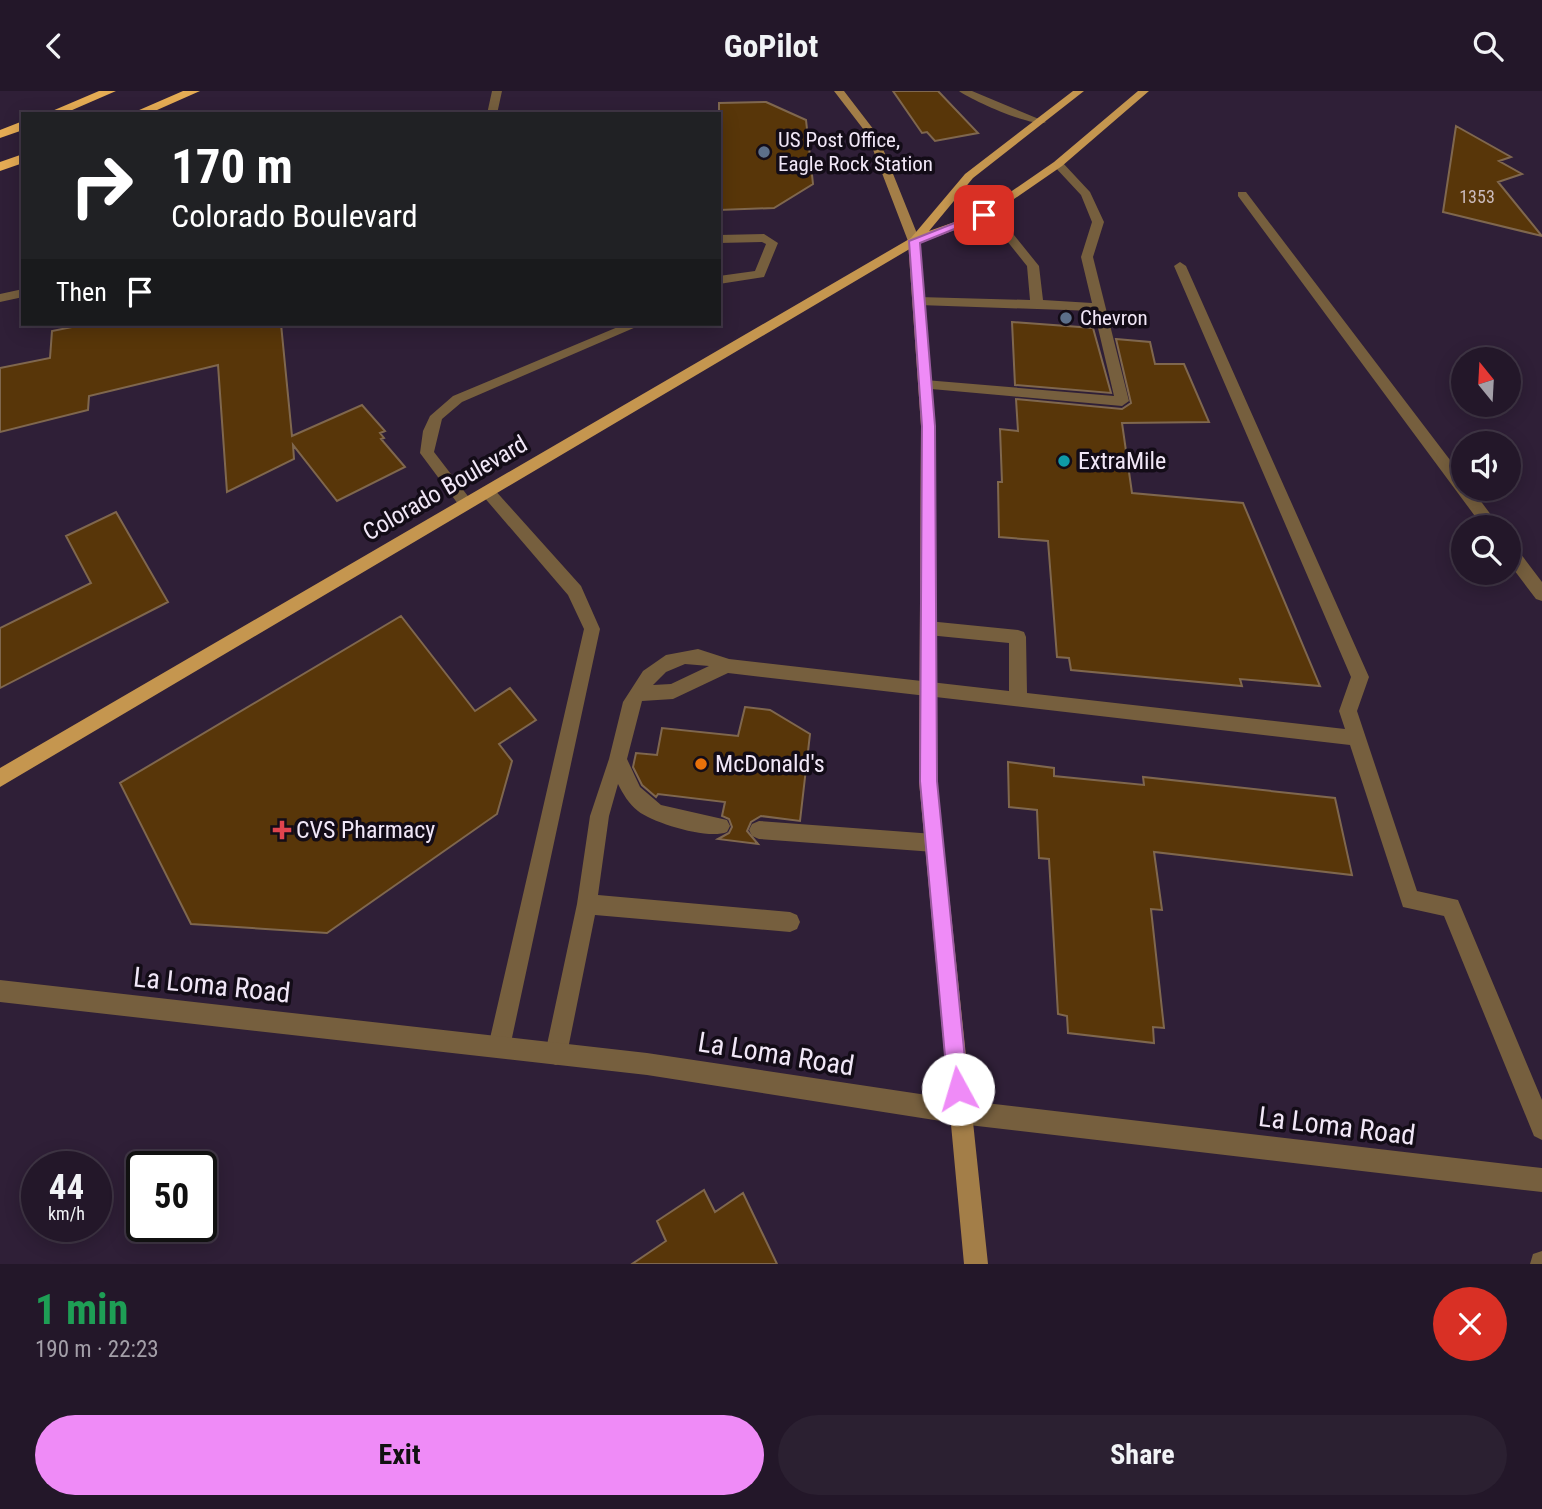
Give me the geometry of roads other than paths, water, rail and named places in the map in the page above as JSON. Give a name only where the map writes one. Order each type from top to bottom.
[{"type":"highway","points":[[56,112],[110,91]]},
{"type":"highway","points":[[141,112],[194,91]]},
{"type":"highway","points":[[0,134],[21,126]]},
{"type":"highway","points":[[0,167],[21,159]]},
{"type":"main road","points":[[839,91],[873,134],[914,241],[928,426],[928,781],[976,1264]]},
{"type":"main road","name":"Colorado Boulevard","points":[[914,241],[969,176],[1079,91]]},
{"type":"main road","name":"Colorado Boulevard","points":[[0,778],[914,241],[989,211],[1058,164],[1144,91]]},
{"type":"street","points":[[492,112],[497,91]]},
{"type":"street","points":[[964,91],[993,105],[1041,122]]},
{"type":"street","points":[[925,386],[1122,401],[1087,257],[1098,222],[1086,194],[1058,164]]},
{"type":"street","points":[[1242,194],[1483,515]]},
{"type":"street","points":[[989,211],[1033,266],[1037,304]]},
{"type":"street","points":[[721,239],[764,238],[772,243],[760,274],[721,281]]},
{"type":"street","points":[[1181,266],[1360,677],[1348,711],[1410,900],[1451,907],[1542,1128]]},
{"type":"street","points":[[0,298],[21,293]]},
{"type":"street","points":[[919,301],[1099,306]]},
{"type":"street","points":[[466,504],[427,453],[429,428],[443,407],[468,393],[631,326]]},
{"type":"street","points":[[488,492],[575,591],[592,629],[499,1047]]},
{"type":"street","points":[[1521,566],[1542,594]]},
{"type":"street","points":[[928,628],[1018,637],[1018,700]]},
{"type":"street","points":[[556,1054],[587,905],[602,804],[618,759],[632,702],[650,677],[670,660],[688,655],[710,657],[727,666],[1357,738]]},
{"type":"street","points":[[638,694],[673,691],[727,666]]},
{"type":"street","points":[[618,759],[624,779],[638,800],[656,815],[720,826]]},
{"type":"street","points":[[760,830],[934,843]]},
{"type":"street","points":[[587,905],[790,922]]},
{"type":"street","name":"La Loma Road","points":[[0,991],[647,1064],[960,1112],[1542,1180]]},
{"type":"place","name":"US Post Office, Eagle Rock Station","points":[[764,152]]},
{"type":"place","name":"Chevron","points":[[1066,318]]},
{"type":"place","name":"ExtraMile","points":[[1064,461]]},
{"type":"place","name":"McDonald's","points":[[701,764]]},
{"type":"place","name":"CVS Pharmacy","points":[[282,830]]}]
